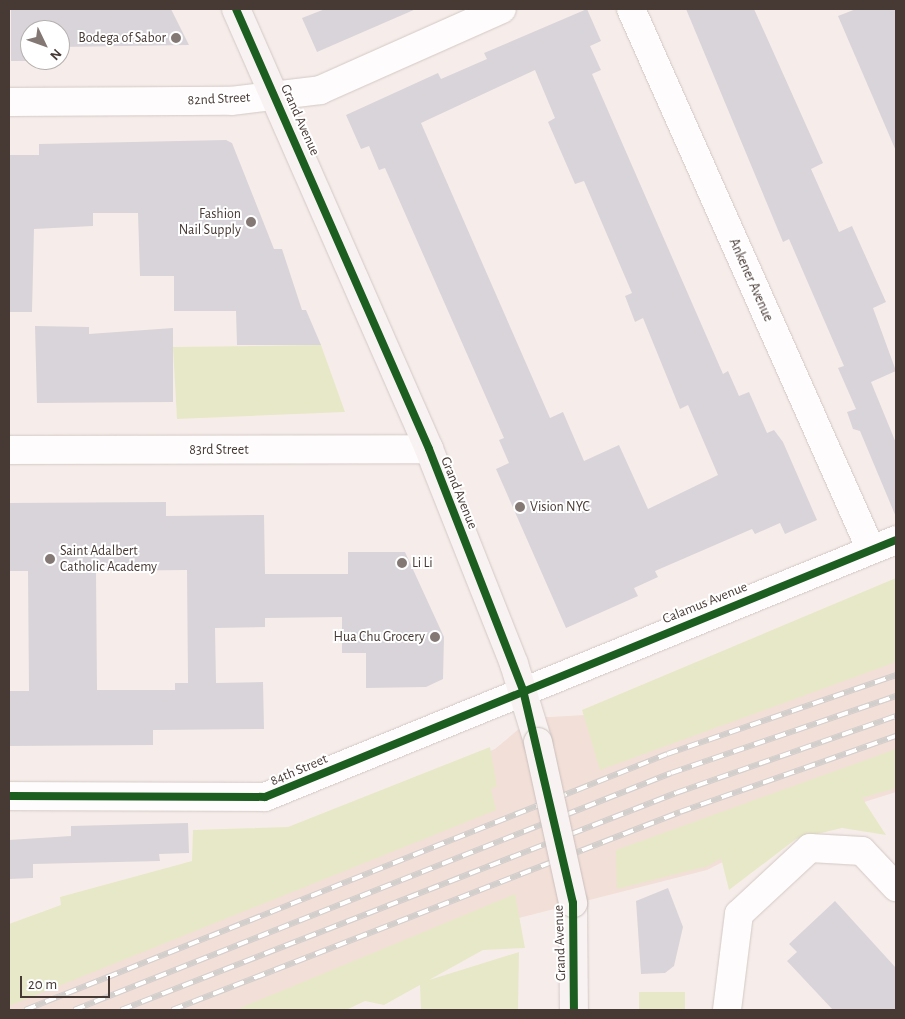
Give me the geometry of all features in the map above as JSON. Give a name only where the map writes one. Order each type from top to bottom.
[{"type":"main road","name":"Grand Avenue","points":[[236,9],[429,449],[523,690],[538,742],[573,903],[574,1010]]},
{"type":"street","name":"82nd Street","points":[[9,102],[206,101],[320,90],[502,9]]},
{"type":"street","name":"Ankener Avenue","points":[[631,9],[871,550]]},
{"type":"street","name":"83rd Street","points":[[9,450],[429,449]]},
{"type":"street","name":"Calamus Avenue","points":[[523,690],[896,540]]},
{"type":"street","name":"84th Street","points":[[9,796],[265,797],[523,690]]},
{"type":"street","points":[[727,1010],[740,914],[810,848],[862,851],[896,887]]},
{"type":"shaded area","points":[[896,584],[896,792],[801,822],[707,870],[511,920],[328,1010],[9,1010],[9,927],[306,829],[495,749],[532,718],[585,715]]},
{"type":"green space","points":[[321,345],[345,412],[177,419],[173,347]]},
{"type":"green space","points":[[896,578],[896,662],[600,770],[582,710]]},
{"type":"green space","points":[[490,747],[497,786],[491,789],[496,810],[9,1006],[9,924],[61,905],[60,897],[192,861],[193,830],[288,827]]},
{"type":"green space","points":[[896,749],[896,788],[862,798],[886,835],[842,828],[796,839],[729,890],[721,858],[708,866],[617,889],[616,850]]},
{"type":"green space","points":[[515,894],[525,948],[483,950],[429,980],[519,952],[518,1010],[421,1010],[420,985],[384,1005],[365,1001],[346,1010],[235,1010]]},
{"type":"green space","points":[[639,992],[685,992],[685,1010],[639,1010]]},
{"type":"building","points":[[11,9],[171,9],[189,45],[70,47],[70,20],[20,20],[20,61],[11,61]]},
{"type":"building","points":[[325,9],[416,9],[317,52],[302,18]]},
{"type":"building","points":[[587,9],[601,41],[590,46],[601,70],[592,74],[723,374],[728,371],[739,396],[749,392],[767,433],[774,430],[783,442],[817,520],[785,534],[780,523],[755,534],[752,529],[655,571],[658,577],[634,588],[638,596],[566,628],[496,469],[509,463],[499,440],[504,438],[385,168],[379,170],[369,146],[361,149],[346,115],[438,73],[441,79],[487,59],[484,53]],"holes":[[[535,70],[555,118],[548,122],[575,184],[584,181],[632,293],[625,296],[635,322],[643,318],[680,409],[688,405],[718,475],[648,509],[619,445],[584,461],[563,412],[550,418],[421,123]]]},
{"type":"building","points":[[686,9],[754,9],[823,163],[811,169],[839,232],[852,226],[886,302],[873,308],[896,371],[871,382],[896,443],[896,517],[860,431],[853,429],[847,412],[856,409],[838,368],[844,366],[789,239],[783,242]]},
{"type":"building","points":[[856,9],[896,9],[896,151],[838,16]]},
{"type":"building","points":[[226,140],[232,143],[274,249],[282,249],[302,310],[306,310],[321,345],[237,345],[236,311],[174,311],[174,276],[140,276],[138,213],[93,213],[93,226],[34,229],[32,312],[9,312],[9,155],[39,155],[39,144]]},
{"type":"building","points":[[35,326],[89,327],[89,334],[173,328],[173,402],[37,403]]},
{"type":"building","points":[[166,502],[166,516],[264,515],[265,574],[348,574],[348,552],[405,552],[444,637],[443,679],[426,687],[366,688],[366,653],[342,653],[342,617],[265,618],[265,627],[215,628],[216,683],[263,682],[264,729],[153,730],[153,745],[10,746],[10,691],[29,691],[28,571],[9,571],[9,503]],"holes":[[[187,570],[188,683],[175,683],[175,690],[97,690],[96,571]]]},
{"type":"building","points":[[188,823],[189,853],[159,854],[160,861],[33,864],[33,878],[9,879],[9,840],[71,836],[71,826]]},
{"type":"building","points":[[668,888],[683,927],[674,966],[665,973],[641,974],[636,901]]},
{"type":"building","points":[[835,901],[896,968],[896,1010],[833,1010],[787,961],[797,952],[789,944]]},
{"type":"railway","points":[[25,1010],[667,754],[896,675]]},
{"type":"railway","points":[[74,1010],[671,773],[896,696]]},
{"type":"railway","points":[[121,1010],[676,793],[896,716]]},
{"type":"railway","points":[[172,1010],[680,812],[896,736]]},
{"type":"cycle path","points":[[236,9],[429,449],[523,690],[573,903],[574,1010]]},
{"type":"cycle path","points":[[9,796],[265,797],[896,540]]},
{"type":"place","name":"Bodega of Sabor","points":[[176,38]]},
{"type":"place","name":"Fashion Nail Supply","points":[[251,222]]},
{"type":"place","name":"Vision NYC","points":[[520,507]]},
{"type":"place","name":"Saint Adalbert Catholic Academy","points":[[50,559]]},
{"type":"place","name":"Li Li","points":[[402,563]]},
{"type":"place","name":"Hua Chu Grocery","points":[[435,637]]}]
